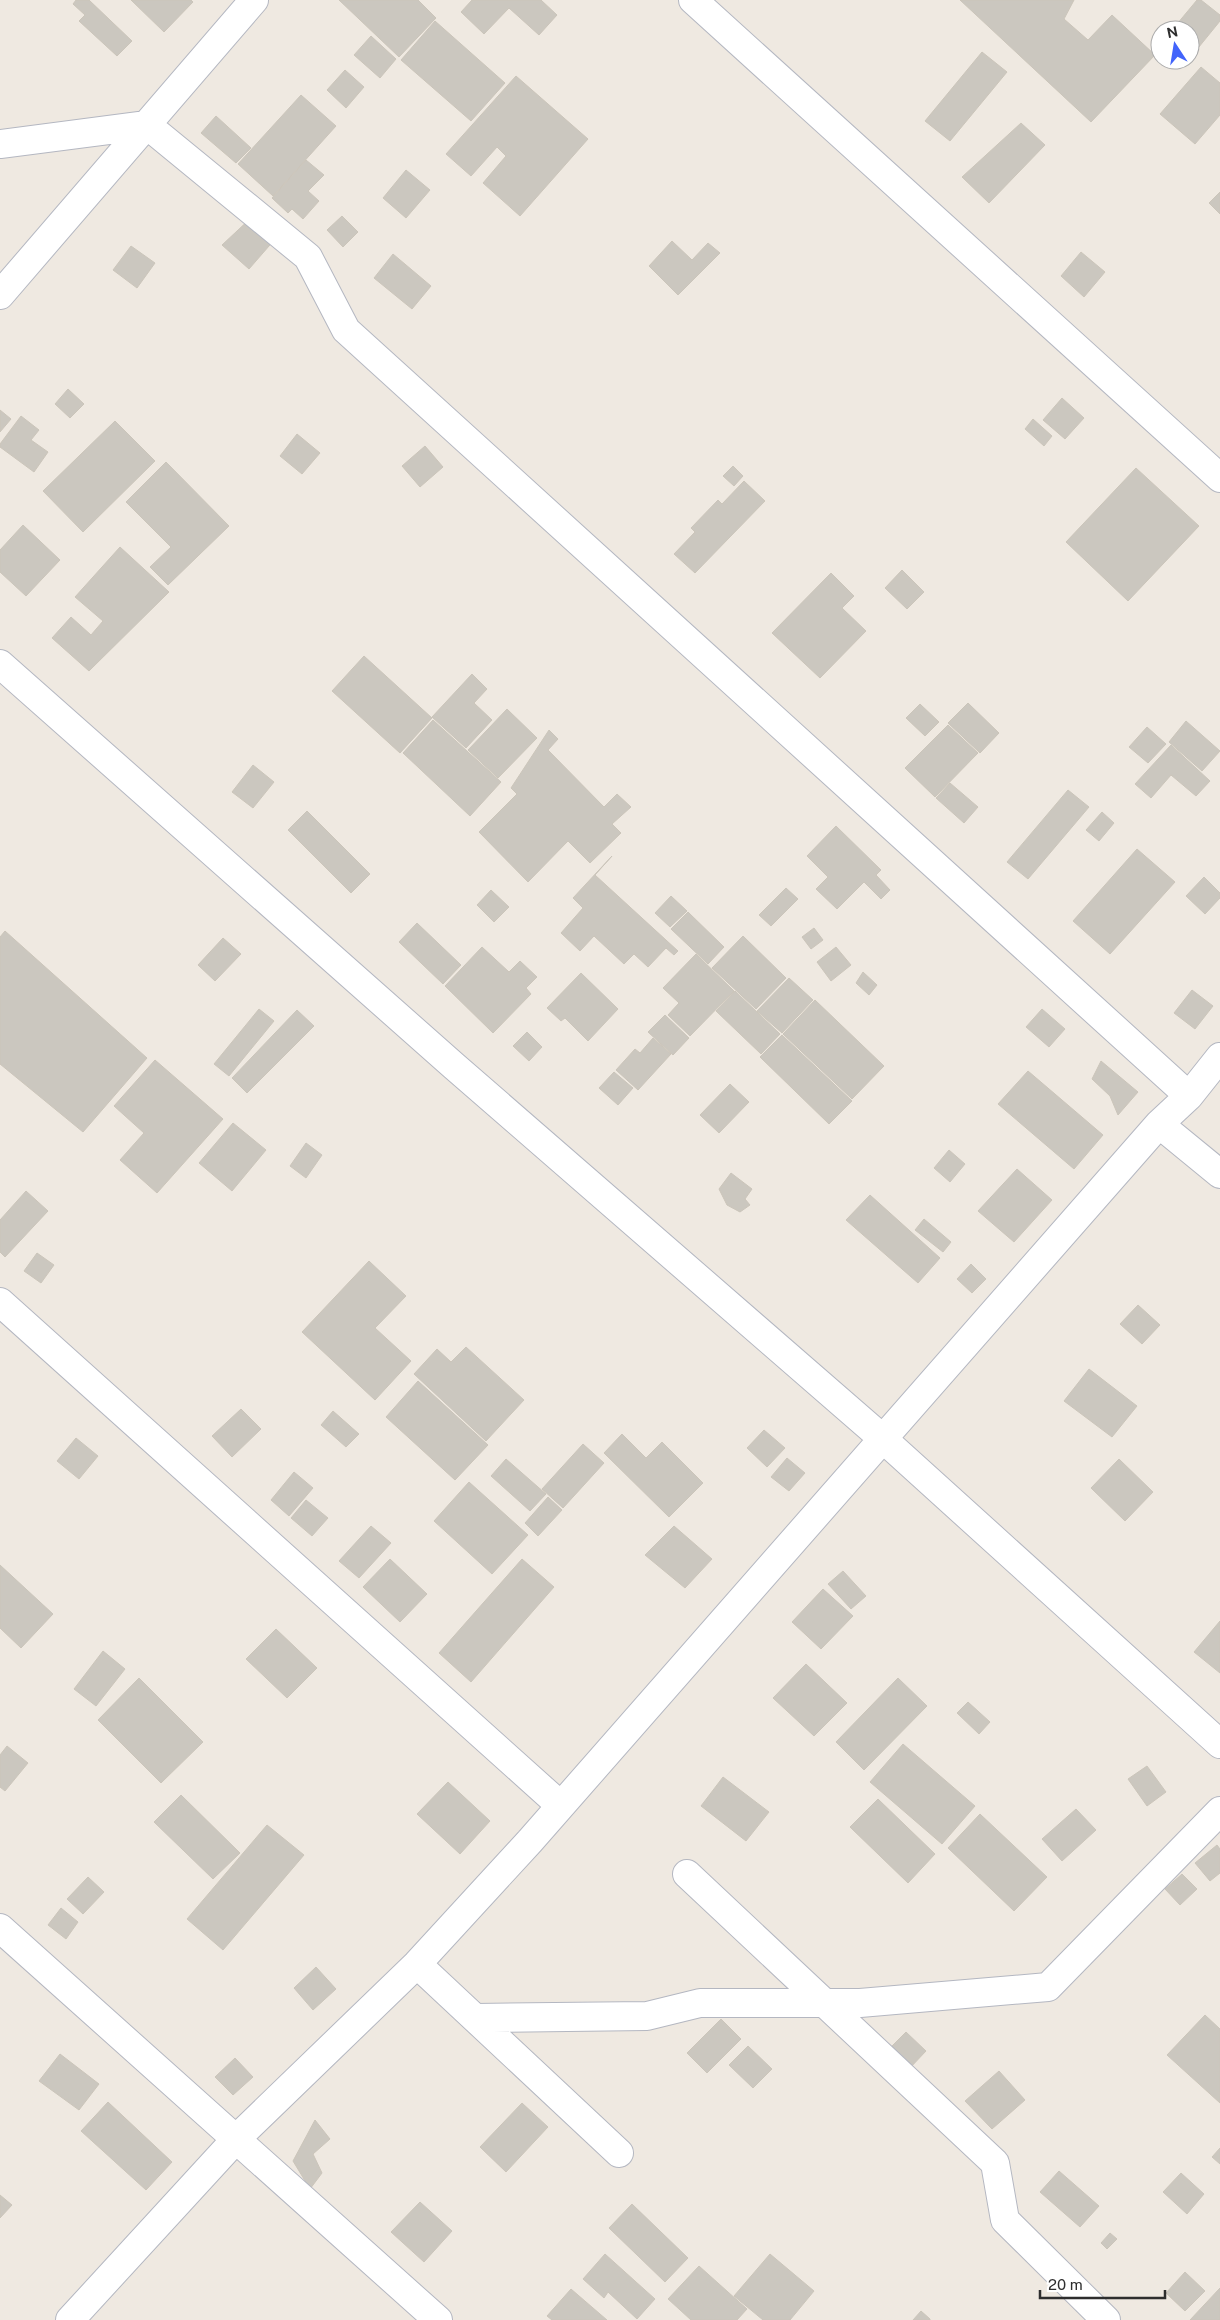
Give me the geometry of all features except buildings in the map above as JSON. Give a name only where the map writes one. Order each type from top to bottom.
[{"type":"street","points":[[0,296],[254,0]]},
{"type":"street","points":[[693,0],[1220,478]]},
{"type":"street","points":[[0,144],[146,124],[308,257],[346,330],[1189,1096]]},
{"type":"street","points":[[0,664],[454,1066],[882,1438],[1220,1744]]},
{"type":"street","points":[[70,2320],[237,2138],[417,1964],[530,1841],[1159,1124],[1189,1096],[1220,1057]]},
{"type":"street","points":[[1159,1124],[1220,1174]]},
{"type":"street","points":[[0,1302],[560,1805]]},
{"type":"street","points":[[476,2018],[647,2016],[700,2003],[860,2003],[1048,1987],[1220,1810]]},
{"type":"street","points":[[687,1874],[995,2163],[1005,2220],[1106,2320]]},
{"type":"street","points":[[0,1928],[237,2138],[438,2320]]},
{"type":"street","points":[[417,1964],[619,2153]]}]
